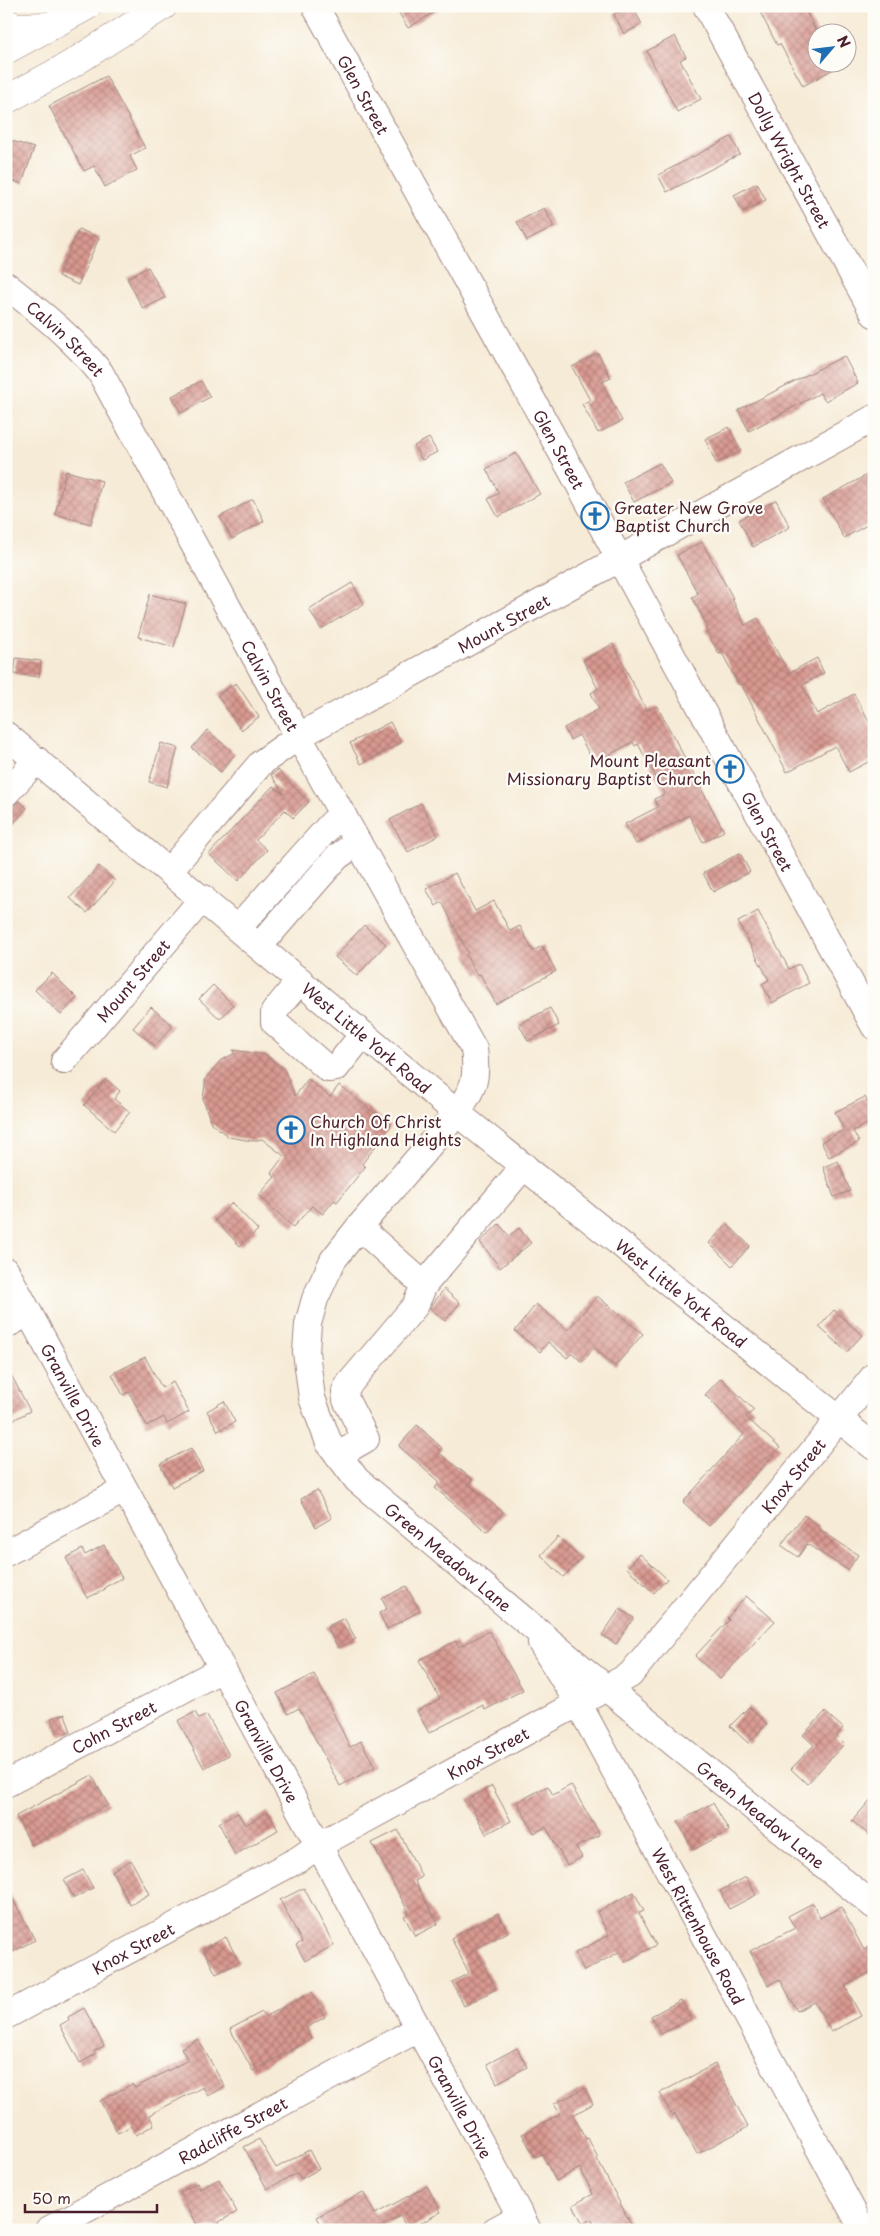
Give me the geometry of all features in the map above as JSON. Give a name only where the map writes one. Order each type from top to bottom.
[{"type":"main road","points":[[6,50],[87,6]]},
{"type":"main road","points":[[6,100],[70,65],[164,6]]},
{"type":"main road","points":[[6,22],[15,27],[51,26]]},
{"type":"street","name":"Glen Street","points":[[315,6],[874,1026]]},
{"type":"street","name":"Dolly Wright Street","points":[[706,6],[874,314]]},
{"type":"street","name":"Calvin Street","points":[[6,285],[50,320],[81,348],[100,372],[299,736],[474,1049],[477,1072],[471,1092],[457,1113]]},
{"type":"street","name":"Mount Street","points":[[169,871],[261,763],[299,736],[874,418]]},
{"type":"street","name":"West Little York Road","points":[[6,734],[457,1113],[840,1418],[874,1448]]},
{"type":"street","points":[[6,793],[37,760]]},
{"type":"street","points":[[238,928],[319,838],[343,815]]},
{"type":"street","points":[[259,946],[337,856],[358,842]]},
{"type":"street","name":"Mount Street","points":[[64,1061],[202,898]]},
{"type":"street","points":[[300,980],[274,1012],[274,1022],[328,1069],[336,1068],[363,1034]]},
{"type":"street","name":"Green Meadow Lane","points":[[457,1113],[333,1260],[315,1299],[308,1324],[306,1352],[312,1398],[329,1443],[357,1480],[606,1688],[874,1906]]},
{"type":"street","points":[[338,1455],[366,1439],[346,1400],[345,1391],[349,1384],[415,1306],[424,1285],[524,1166]]},
{"type":"street","points":[[359,1227],[424,1285]]},
{"type":"street","name":"Granville Drive","points":[[6,1271],[525,2223]]},
{"type":"street","points":[[6,1325],[30,1314]]},
{"type":"street","name":"Knox Street","points":[[6,2016],[299,1859],[319,1845],[630,1675],[874,1376]]},
{"type":"street","points":[[6,1553],[124,1490]]},
{"type":"street","name":"West Rittenhouse Road","points":[[529,1624],[578,1703],[863,2230]]},
{"type":"street","name":"Cohn Street","points":[[6,1784],[222,1669]]},
{"type":"street","name":"Radcliffe Street","points":[[48,2230],[418,2029]]},
{"type":"street","points":[[495,2230],[525,2223]]},
{"type":"building","points":[[395,6],[444,6],[408,28]]},
{"type":"building","points":[[628,6],[632,6],[642,24],[624,34],[614,14]]},
{"type":"building","points":[[757,6],[803,6],[812,22],[808,22],[808,72],[828,72],[803,86],[780,44],[777,45]]},
{"type":"building","points":[[675,36],[686,57],[680,60],[701,99],[677,112],[647,51]]},
{"type":"building","points":[[106,76],[145,148],[130,156],[137,170],[105,187],[94,166],[84,171],[49,106]]},
{"type":"building","points":[[731,137],[740,154],[667,192],[658,175]]},
{"type":"building","points":[[6,139],[34,148],[22,184],[6,178]]},
{"type":"building","points":[[757,183],[766,200],[743,212],[734,195]]},
{"type":"building","points":[[544,208],[554,227],[527,241],[517,222]]},
{"type":"building","points":[[79,229],[99,238],[78,285],[58,276]]},
{"type":"building","points":[[148,267],[165,298],[143,309],[127,278]]},
{"type":"building","points":[[598,353],[611,378],[602,382],[622,421],[598,433],[582,404],[590,400],[572,367]]},
{"type":"building","points":[[844,356],[858,383],[825,401],[820,393],[749,431],[738,410]]},
{"type":"building","points":[[201,381],[210,397],[181,413],[172,396]]},
{"type":"building","points":[[729,427],[741,451],[716,463],[705,439]]},
{"type":"building","points":[[429,438],[437,452],[422,460],[414,446]]},
{"type":"building","points":[[516,453],[540,494],[498,517],[488,499],[499,493],[486,469]]},
{"type":"building","points":[[660,463],[671,483],[634,502],[623,482]]},
{"type":"building","points":[[66,471],[102,481],[91,524],[55,514]]},
{"type":"building","points":[[874,471],[874,521],[844,538],[823,499]]},
{"type":"building","points":[[253,499],[264,521],[232,539],[220,517]]},
{"type":"building","points":[[776,500],[790,527],[753,547],[739,520]]},
{"type":"building","points":[[702,542],[733,598],[745,625],[758,618],[789,673],[817,658],[824,673],[802,685],[817,714],[854,694],[874,731],[874,759],[849,772],[835,746],[787,772],[741,684],[739,685],[722,653],[719,654],[705,629],[708,628],[692,597],[698,594],[677,555]]},
{"type":"building","points":[[352,583],[364,604],[321,629],[309,609]]},
{"type":"building","points":[[150,594],[186,604],[174,647],[138,637]]},
{"type":"building","points":[[613,644],[647,711],[657,706],[724,831],[703,842],[689,815],[636,844],[625,824],[658,807],[654,799],[665,794],[638,744],[635,746],[633,742],[594,763],[579,735],[570,740],[564,728],[599,709],[591,693],[598,689],[583,660]]},
{"type":"building","points":[[16,658],[41,661],[39,677],[14,674]]},
{"type":"building","points":[[236,683],[259,717],[241,730],[217,695]]},
{"type":"building","points":[[390,722],[401,743],[361,764],[350,743]]},
{"type":"building","points":[[207,730],[235,754],[221,772],[192,748]]},
{"type":"building","points":[[161,743],[178,748],[167,787],[149,782]]},
{"type":"building","points":[[278,770],[309,802],[293,818],[285,810],[256,840],[267,850],[238,881],[209,854],[273,786],[284,794],[271,775]]},
{"type":"building","points":[[19,801],[27,808],[6,832],[6,808]]},
{"type":"building","points":[[421,803],[438,836],[408,852],[390,820]]},
{"type":"building","points":[[740,853],[750,872],[713,892],[703,873]]},
{"type":"building","points":[[99,866],[115,881],[87,913],[70,898]]},
{"type":"building","points":[[455,873],[475,911],[494,901],[510,931],[520,926],[533,951],[542,946],[556,971],[496,1004],[480,974],[477,975],[466,955],[468,953],[442,902],[436,906],[426,889]]},
{"type":"building","points":[[758,911],[789,969],[799,964],[809,983],[772,1003],[762,984],[769,980],[738,922]]},
{"type":"building","points":[[364,925],[386,944],[357,976],[335,957]]},
{"type":"building","points":[[52,973],[77,998],[61,1015],[35,990]]},
{"type":"building","points":[[213,985],[233,1005],[220,1019],[199,999]]},
{"type":"building","points":[[151,1007],[173,1026],[155,1046],[133,1028]]},
{"type":"building","points":[[550,1008],[559,1025],[528,1041],[519,1024]]},
{"type":"building","points":[[233,1050],[266,1055],[284,1069],[295,1096],[308,1079],[330,1097],[339,1085],[391,1126],[362,1164],[365,1167],[337,1202],[334,1200],[323,1214],[312,1206],[293,1227],[259,1195],[275,1177],[271,1173],[284,1156],[262,1139],[252,1141],[229,1137],[211,1123],[203,1099],[206,1078],[221,1060],[234,1054]]},
{"type":"building","points":[[106,1079],[120,1091],[114,1099],[130,1112],[114,1131],[84,1105]]},
{"type":"building","points":[[865,1097],[874,1115],[874,1120],[853,1131],[859,1142],[829,1157],[821,1142],[844,1130],[835,1112]]},
{"type":"building","points":[[838,1161],[850,1191],[834,1197],[823,1167]]},
{"type":"building","points":[[232,1203],[258,1230],[240,1246],[215,1220]]},
{"type":"building","points":[[499,1224],[509,1236],[519,1228],[531,1243],[500,1268],[480,1242]]},
{"type":"building","points":[[727,1224],[750,1246],[732,1266],[709,1243]]},
{"type":"building","points":[[444,1289],[460,1303],[445,1321],[430,1308]]},
{"type":"building","points":[[597,1296],[643,1334],[615,1366],[594,1348],[582,1362],[572,1353],[567,1358],[548,1342],[540,1352],[515,1331],[536,1304],[568,1330]]},
{"type":"building","points":[[834,1310],[862,1335],[847,1352],[819,1327]]},
{"type":"building","points":[[145,1357],[162,1388],[173,1382],[189,1412],[167,1424],[164,1417],[147,1426],[129,1392],[123,1395],[112,1374]]},
{"type":"building","points":[[6,1365],[30,1411],[6,1424]]},
{"type":"building","points":[[721,1378],[754,1410],[746,1417],[780,1448],[709,1526],[683,1502],[744,1434],[705,1395]]},
{"type":"building","points":[[224,1401],[235,1422],[218,1431],[207,1411]]},
{"type":"building","points":[[417,1425],[442,1448],[438,1452],[472,1479],[468,1484],[503,1512],[487,1532],[435,1488],[440,1482],[399,1446]]},
{"type":"building","points":[[191,1448],[203,1471],[172,1487],[160,1464]]},
{"type":"building","points":[[317,1490],[332,1518],[316,1527],[301,1499]]},
{"type":"building","points":[[804,1515],[820,1527],[819,1529],[858,1555],[848,1570],[807,1544],[798,1557],[781,1545]]},
{"type":"building","points":[[558,1537],[581,1559],[563,1577],[541,1555]]},
{"type":"building","points":[[104,1545],[122,1578],[87,1598],[66,1558],[82,1549],[85,1555]]},
{"type":"building","points":[[640,1554],[667,1579],[654,1593],[627,1568]]},
{"type":"building","points":[[406,1586],[420,1611],[387,1629],[379,1613],[387,1609],[382,1599]]},
{"type":"building","points":[[746,1596],[775,1621],[720,1679],[695,1656],[729,1620],[727,1618]]},
{"type":"building","points":[[620,1609],[634,1618],[616,1644],[602,1635]]},
{"type":"building","points":[[344,1618],[356,1639],[338,1648],[327,1627]]},
{"type":"building","points":[[489,1631],[523,1690],[485,1710],[483,1705],[429,1733],[417,1711],[440,1699],[419,1660],[456,1641],[459,1647]]},
{"type":"building","points":[[314,1674],[350,1747],[361,1741],[375,1767],[340,1786],[299,1708],[288,1714],[277,1693]]},
{"type":"building","points":[[749,1707],[767,1724],[748,1743],[730,1726]]},
{"type":"building","points":[[195,1712],[199,1719],[207,1715],[229,1755],[204,1768],[178,1721]]},
{"type":"building","points":[[825,1712],[843,1728],[836,1736],[844,1744],[807,1784],[791,1769],[814,1745],[803,1735]]},
{"type":"building","points":[[65,1714],[71,1732],[58,1736],[51,1718]]},
{"type":"building","points":[[92,1775],[108,1805],[31,1845],[16,1816]]},
{"type":"building","points":[[571,1785],[600,1835],[576,1847],[582,1857],[567,1865],[546,1827],[534,1833],[517,1802],[548,1786],[553,1795]]},
{"type":"building","points":[[492,1786],[511,1821],[486,1834],[468,1799]]},
{"type":"building","points":[[874,1796],[874,1839],[852,1821]]},
{"type":"building","points":[[713,1803],[729,1831],[693,1850],[678,1822]]},
{"type":"building","points":[[268,1812],[278,1830],[235,1855],[219,1823],[238,1813],[245,1825]]},
{"type":"building","points":[[398,1830],[422,1877],[415,1881],[438,1924],[415,1936],[404,1916],[409,1913],[372,1843]]},
{"type":"building","points":[[131,1860],[149,1894],[130,1905],[112,1871]]},
{"type":"building","points":[[83,1870],[93,1888],[74,1898],[64,1880]]},
{"type":"building","points":[[746,1877],[756,1895],[729,1909],[720,1891]]},
{"type":"building","points":[[6,1887],[35,1940],[6,1955]]},
{"type":"building","points":[[304,1888],[334,1945],[305,1961],[296,1945],[302,1942],[280,1900]]},
{"type":"building","points":[[634,1892],[644,1911],[639,1913],[656,1945],[625,1962],[619,1952],[584,1971],[575,1953],[609,1935],[597,1912]]},
{"type":"building","points":[[813,1903],[820,1918],[841,1907],[864,1950],[874,1945],[874,1970],[845,1986],[861,2016],[831,2032],[815,2002],[797,2011],[780,1979],[768,1985],[750,1951],[795,1928],[788,1916]]},
{"type":"building","points":[[498,1913],[508,1932],[475,1949],[496,1989],[464,2006],[452,1982],[469,1973],[451,1938]]},
{"type":"building","points":[[226,1937],[239,1962],[216,1974],[203,1949]]},
{"type":"building","points":[[312,1992],[325,2017],[306,2028],[311,2039],[253,2071],[230,2029],[262,2012],[265,2017]]},
{"type":"building","points":[[681,2000],[691,2019],[661,2034],[651,2016]]},
{"type":"building","points":[[84,2008],[104,2046],[94,2051],[96,2054],[80,2063],[60,2025],[69,2020],[68,2017]]},
{"type":"building","points":[[198,2039],[225,2087],[208,2096],[203,2087],[149,2115],[154,2125],[136,2135],[131,2126],[118,2133],[100,2101],[132,2084],[135,2088],[188,2060],[181,2048]]},
{"type":"building","points":[[517,2048],[527,2067],[497,2083],[487,2064]]},
{"type":"building","points":[[715,2064],[748,2127],[697,2154],[675,2114],[672,2116],[660,2093]]},
{"type":"building","points":[[585,2088],[593,2104],[573,2115],[586,2139],[588,2138],[634,2230],[597,2230],[591,2219],[583,2224],[573,2205],[593,2194],[580,2168],[556,2181],[542,2154],[535,2157],[522,2134],[560,2114],[554,2104]]},
{"type":"building","points":[[259,2139],[276,2168],[309,2150],[319,2169],[301,2179],[297,2173],[267,2189],[244,2147]]},
{"type":"building","points":[[219,2179],[237,2212],[219,2222],[220,2229],[211,2227],[200,2230],[180,2192],[197,2183],[200,2189]]},
{"type":"building","points":[[427,2186],[441,2212],[408,2230],[400,2216],[375,2230],[324,2230],[317,2217],[363,2192],[375,2214]]},
{"type":"place","name":"Greater New Grove Baptist Church","points":[[595,516]]},
{"type":"place","name":"Mount Pleasant Missionary Baptist Church","points":[[730,769]]},
{"type":"place","name":"Church Of Christ In Highland Heights","points":[[291,1130]]}]
